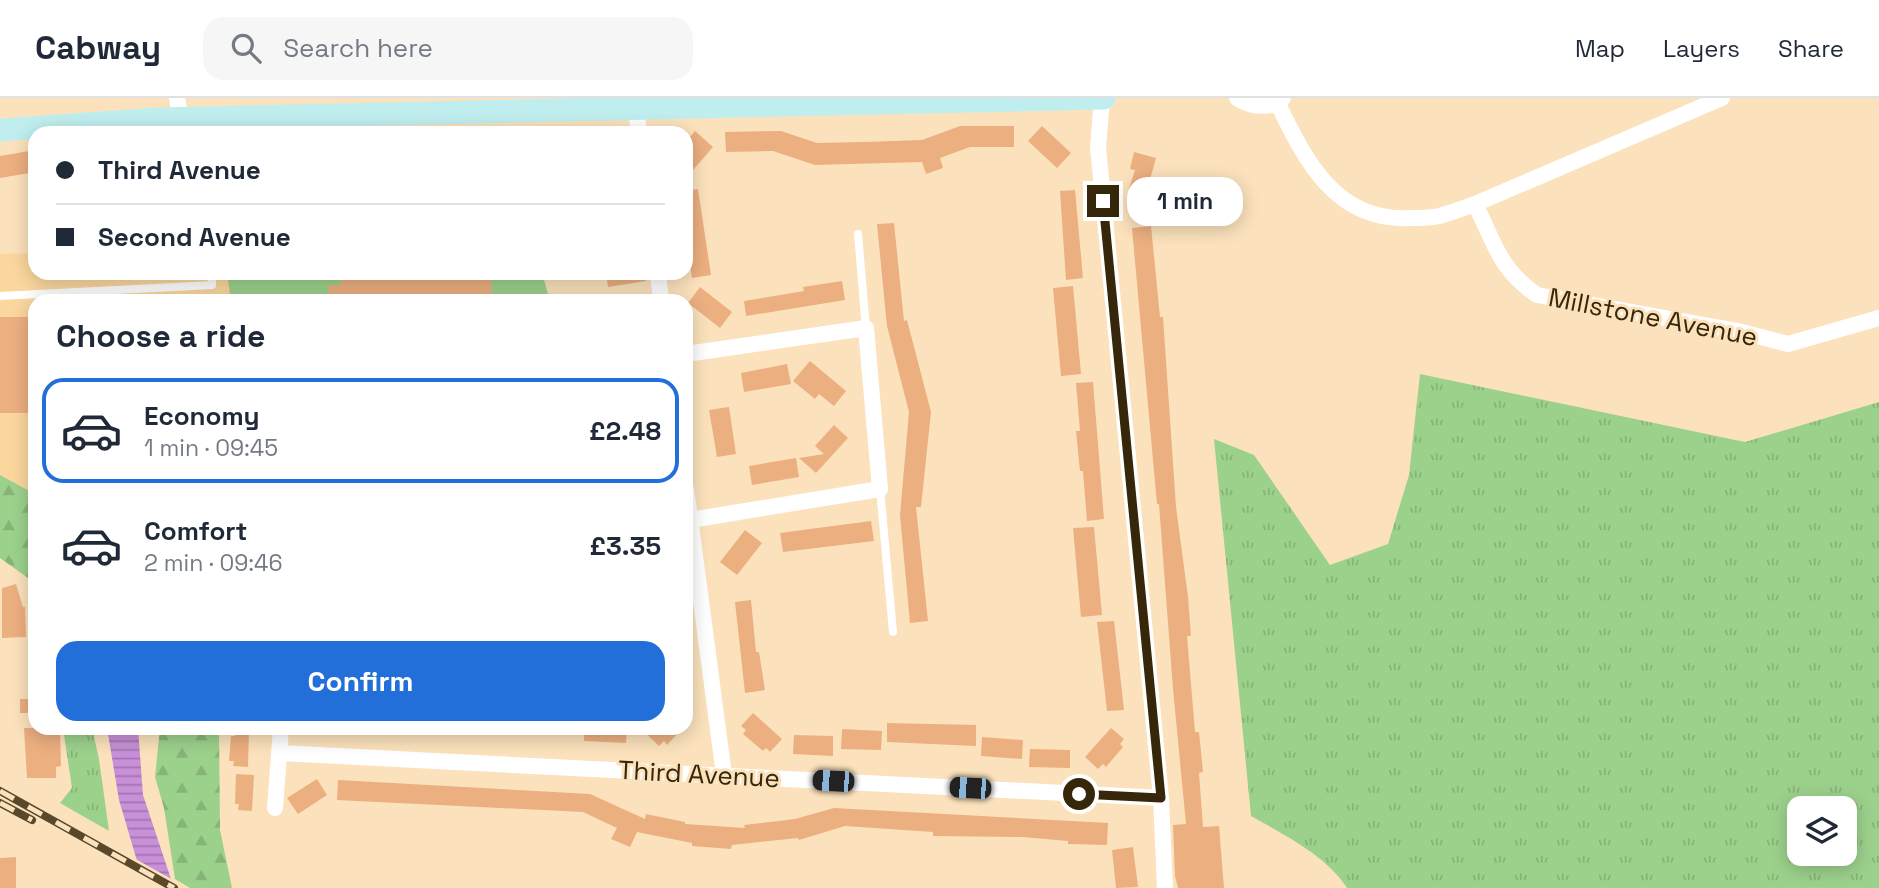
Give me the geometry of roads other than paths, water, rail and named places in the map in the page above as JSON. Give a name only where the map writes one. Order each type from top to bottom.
[{"type":"main road","points":[[51,126],[180,116],[636,110],[1103,98]]},
{"type":"main road","points":[[0,130],[28,128]]},
{"type":"street","points":[[1103,98],[1098,147],[1161,798],[1165,888]]},
{"type":"street","points":[[1237,98],[1246,104],[1261,107],[1280,101],[1301,152],[1322,180],[1345,201],[1367,212],[1396,219],[1437,217],[1475,204],[1722,98]]},
{"type":"street","points":[[636,110],[638,126]]},
{"type":"street","name":"Millstone Avenue","points":[[1475,204],[1499,258],[1517,281],[1537,295],[1738,331],[1788,344],[1879,318]]},
{"type":"street","points":[[693,353],[866,328],[880,489],[693,519]]},
{"type":"street","points":[[693,555],[724,775]]},
{"type":"street","points":[[275,808],[280,735]]},
{"type":"street","name":"Third Avenue","points":[[279,753],[1161,798]]},
{"type":"lane","points":[[858,234],[866,328]]},
{"type":"lane","points":[[39,294],[212,285],[212,280]]},
{"type":"lane","points":[[0,296],[28,295]]},
{"type":"lane","points":[[880,489],[893,632]]},
{"type":"railway","points":[[0,791],[174,888]]},
{"type":"railway","points":[[0,803],[32,820]]}]
